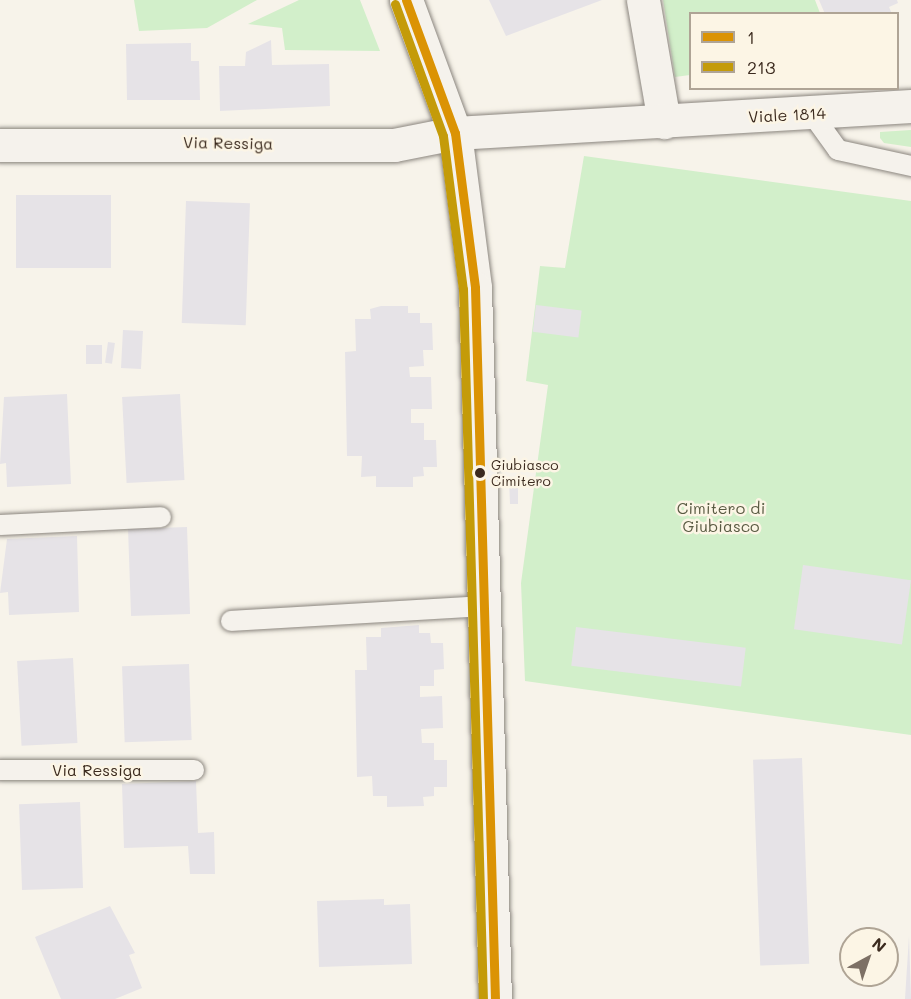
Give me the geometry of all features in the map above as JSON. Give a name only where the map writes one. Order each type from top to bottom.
[{"type":"street","points":[[406,0],[455,132],[475,288],[495,999]]},
{"type":"street","points":[[643,0],[664,122]]},
{"type":"street","name":"Viale 1814","points":[[455,132],[812,114],[911,106]]},
{"type":"street","name":"Via Ressiga","points":[[0,145],[394,145],[455,132]]},
{"type":"lane","points":[[812,114],[838,150],[911,166]]},
{"type":"lane","points":[[0,525],[161,518]]},
{"type":"lane","points":[[231,621],[484,606]]},
{"type":"lane","name":"Via Ressiga","points":[[0,770],[194,770]]},
{"type":"green space","points":[[134,0],[257,0],[207,28],[139,31]]},
{"type":"green space","points":[[299,0],[360,0],[380,51],[285,50],[282,28],[248,24]]},
{"type":"green space","points":[[663,0],[815,0],[820,12],[689,12],[689,75],[675,77]]},
{"type":"green space","points":[[911,130],[911,147],[884,143],[880,138],[880,132]]},
{"type":"green space","name":"Cimitero di Giubiasco","points":[[584,156],[911,201],[911,735],[525,681],[521,583],[548,385],[526,381],[540,266],[565,268]]},
{"type":"building","points":[[489,0],[602,0],[506,36]]},
{"type":"building","points":[[819,0],[897,0],[898,3],[889,7],[891,12],[824,12]]},
{"type":"building","points":[[271,40],[272,65],[329,64],[330,106],[220,111],[219,66],[245,66],[246,52]]},
{"type":"building","points":[[191,43],[191,61],[199,61],[200,100],[127,100],[126,44]]},
{"type":"building","points":[[16,195],[111,195],[111,268],[16,268]]},
{"type":"building","points":[[186,201],[250,203],[246,325],[182,323]]},
{"type":"building","points":[[536,305],[582,311],[578,337],[533,332]]},
{"type":"building","points":[[381,306],[408,306],[408,313],[420,313],[420,323],[432,323],[433,350],[423,350],[424,366],[409,367],[410,377],[431,377],[432,409],[411,409],[411,423],[424,423],[424,440],[436,440],[437,467],[423,467],[424,476],[413,477],[413,487],[376,487],[376,476],[361,477],[362,456],[347,456],[345,352],[356,351],[355,319],[371,319],[370,309]]},
{"type":"building","points":[[123,330],[143,331],[141,369],[121,368]]},
{"type":"building","points":[[108,342],[115,343],[112,364],[105,363]]},
{"type":"building","points":[[86,345],[102,345],[102,364],[86,364]]},
{"type":"building","points":[[67,394],[71,484],[7,487],[6,463],[0,464],[4,397]]},
{"type":"building","points":[[180,394],[185,480],[127,483],[122,397]]},
{"type":"building","points":[[518,478],[518,504],[510,504],[509,479]]},
{"type":"building","points":[[187,527],[190,614],[131,616],[128,529]]},
{"type":"building","points":[[77,536],[79,612],[9,615],[8,592],[0,593],[7,539]]},
{"type":"building","points":[[803,565],[911,580],[902,645],[794,629]]},
{"type":"building","points":[[419,625],[419,633],[430,633],[431,643],[443,643],[444,669],[434,670],[434,686],[420,686],[420,697],[442,696],[443,728],[421,729],[422,743],[434,743],[434,760],[447,760],[447,787],[434,787],[434,796],[423,797],[424,806],[387,807],[387,796],[373,796],[372,776],[357,777],[355,670],[367,670],[366,637],[381,637],[381,628]]},
{"type":"building","points":[[576,627],[746,648],[741,687],[571,666]]},
{"type":"building","points":[[73,658],[77,743],[22,746],[17,661]]},
{"type":"building","points":[[189,664],[192,740],[125,742],[122,666]]},
{"type":"building","points":[[802,758],[809,964],[760,966],[753,760]]},
{"type":"building","points":[[196,781],[198,833],[214,832],[215,874],[190,874],[188,846],[124,848],[122,784]]},
{"type":"building","points":[[80,802],[83,888],[22,890],[19,804]]},
{"type":"building","points":[[384,899],[384,905],[410,904],[412,964],[319,967],[317,901]]},
{"type":"building","points":[[110,906],[135,953],[129,955],[142,988],[115,999],[61,999],[35,937]]},
{"type":"building","points":[[909,936],[911,999],[905,999]]},
{"type":"transit line","name":"1","points":[[406,0],[455,133],[475,288],[495,999]]},
{"type":"transit line","name":"213","points":[[395,4],[443,136],[463,289],[483,999]]},
{"type":"place","name":"Giubiasco Cimitero","points":[[480,473]]}]
